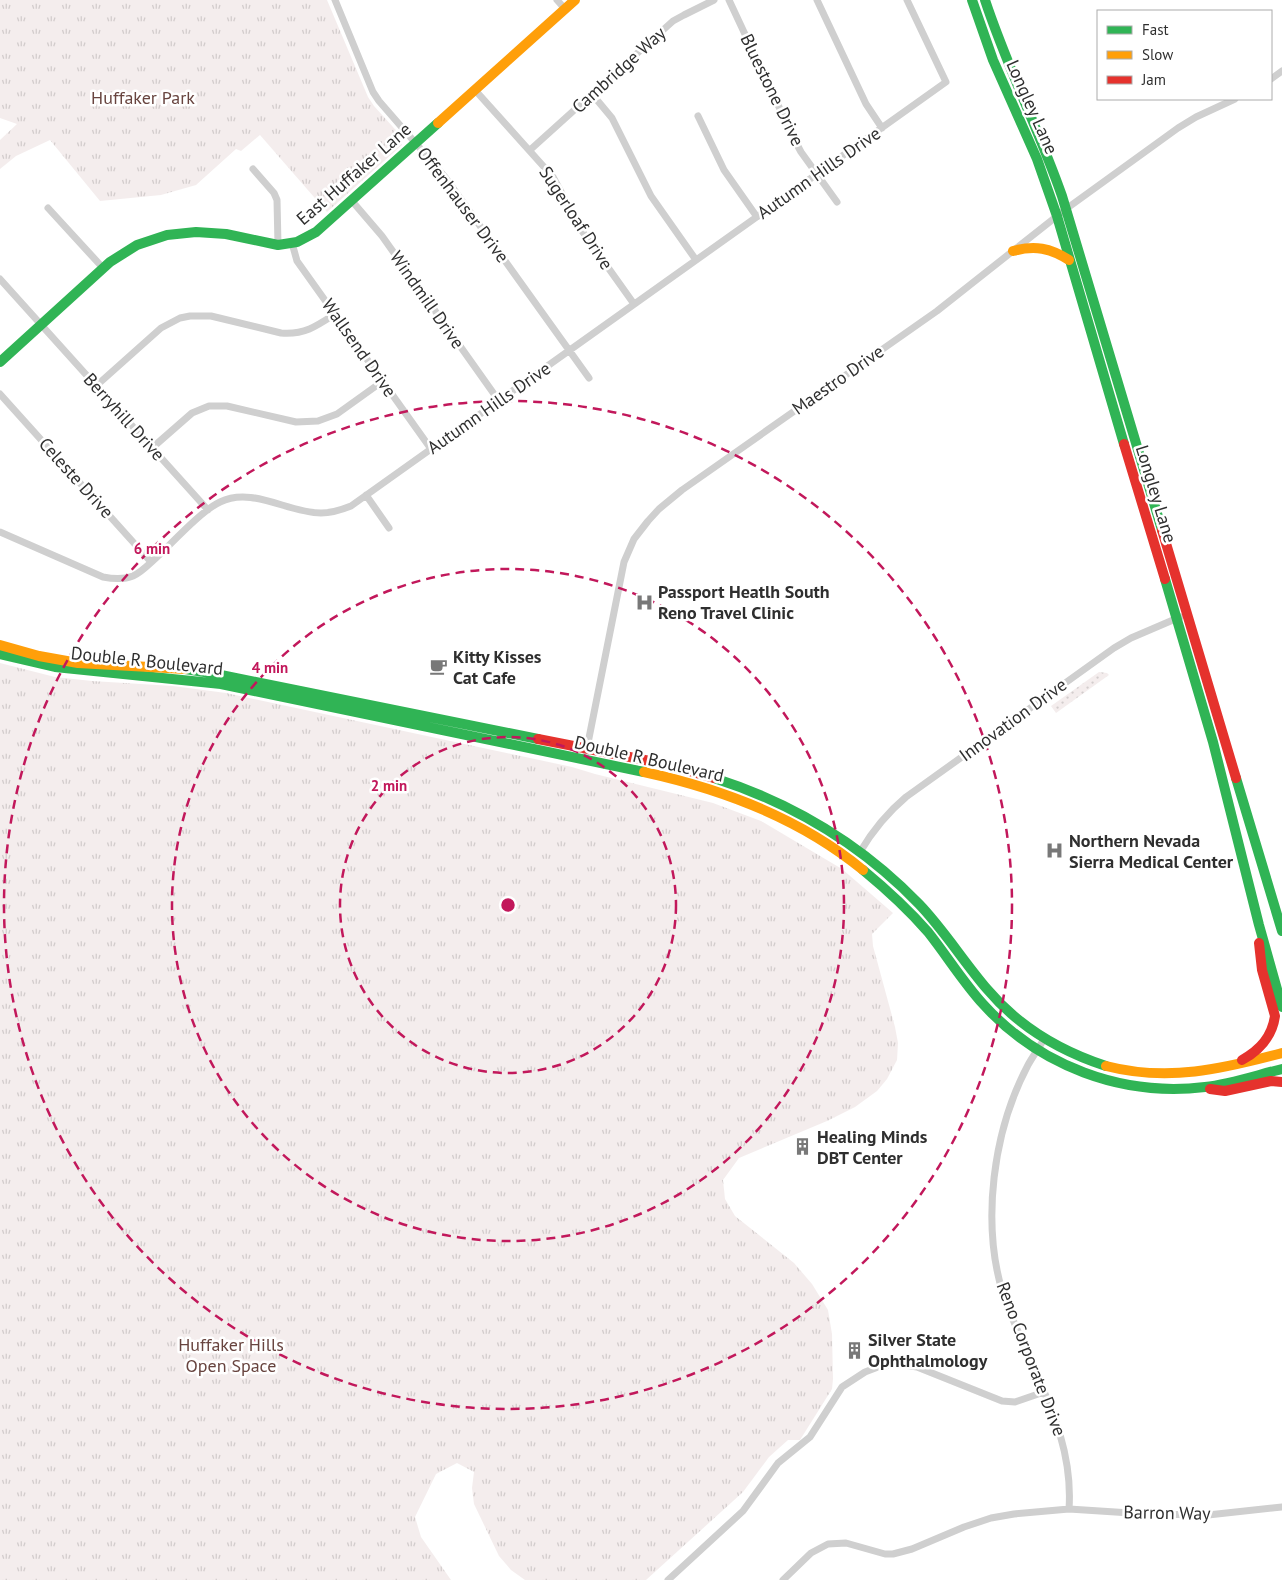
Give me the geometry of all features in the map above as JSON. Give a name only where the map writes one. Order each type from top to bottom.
[{"type":"main road","name":"East Huffaker Lane","points":[[0,362],[103,268],[123,253],[138,245],[159,237],[182,232],[211,232],[278,245],[307,238],[352,201],[575,0]]},
{"type":"main road","name":"Longley Lane","points":[[985,0],[1005,55],[1053,168],[1282,931]]},
{"type":"main road","name":"Longley Lane","points":[[973,2],[993,60],[1037,159],[1057,216],[1219,763],[1259,925],[1282,1007]]},
{"type":"main road","points":[[1013,251],[1027,246],[1040,246],[1051,249],[1070,260]]},
{"type":"main road","name":"Double R Boulevard","points":[[0,645],[72,662],[163,667],[211,673],[665,764],[740,786],[805,816],[860,852],[889,875],[946,935],[1001,1005],[1044,1040],[1068,1052],[1095,1063],[1134,1072],[1188,1073],[1230,1066],[1282,1053]]},
{"type":"main road","name":"Double R Boulevard","points":[[0,654],[32,663],[77,671],[177,677],[221,684],[584,760],[717,791],[777,815],[830,846],[869,875],[909,911],[938,944],[989,1010],[1004,1025],[1037,1050],[1066,1066],[1106,1081],[1148,1088],[1194,1088],[1282,1069]]},
{"type":"main road","points":[[1230,1066],[1243,1060],[1258,1049],[1268,1038],[1275,1024],[1275,1016],[1262,970],[1259,948],[1259,925]]},
{"type":"main road","points":[[1194,1088],[1225,1090],[1272,1081],[1282,1082]]},
{"type":"street","name":"Offenhauser Drive","points":[[335,0],[378,101],[445,177],[589,378]]},
{"type":"street","points":[[557,0],[565,9]]},
{"type":"street","name":"Cambridge Way","points":[[530,150],[673,22],[714,0]]},
{"type":"street","name":"Bluestone Drive","points":[[728,0],[793,137],[837,202]]},
{"type":"street","points":[[817,0],[866,104],[882,128]]},
{"type":"street","name":"Autumn Hills Drive","points":[[0,532],[111,579],[119,579],[134,576],[208,510],[222,501],[249,497],[310,512],[330,512],[351,506],[946,82],[907,0]]},
{"type":"street","name":"Sugerloaf Drive","points":[[475,90],[559,185],[582,231],[634,304]]},
{"type":"street","points":[[592,94],[612,118],[651,196],[696,260]]},
{"type":"street","name":"Maestro Drive","points":[[584,760],[622,568],[634,540],[658,509],[682,490],[937,311],[1066,209],[1187,122],[1233,100]]},
{"type":"street","points":[[698,116],[724,170],[757,217]]},
{"type":"street","points":[[253,169],[274,193],[277,200],[278,245]]},
{"type":"street","name":"Windmill Drive","points":[[352,201],[382,236],[499,401]]},
{"type":"street","points":[[48,208],[103,268]]},
{"type":"street","name":"Wallsend Drive","points":[[292,243],[297,261],[431,449]]},
{"type":"street","name":"Berryhill Drive","points":[[0,279],[208,510]]},
{"type":"street","points":[[96,386],[161,328],[180,318],[211,316],[291,334],[310,330],[335,314]]},
{"type":"street","points":[[152,448],[192,413],[209,406],[227,406],[296,422],[318,421],[337,414],[383,381]]},
{"type":"street","name":"Celeste Drive","points":[[0,394],[151,562]]},
{"type":"street","points":[[366,495],[389,528]]},
{"type":"street","name":"Innovation Drive","points":[[860,852],[876,826],[888,812],[906,797],[1114,648],[1131,638],[1188,614]]},
{"type":"street","name":"Reno Corporate Drive","points":[[1044,1040],[1028,1065],[1015,1095],[1002,1137],[996,1166],[992,1212],[994,1244],[1003,1292],[1057,1422],[1065,1451],[1069,1478],[1070,1509]]},
{"type":"street","points":[[668,1580],[742,1511],[778,1463],[810,1437],[842,1387],[865,1372],[878,1367],[897,1364],[917,1367],[1002,1401],[1014,1402],[1044,1392]]},
{"type":"street","name":"Barron Way","points":[[784,1580],[811,1553],[828,1544],[846,1543],[885,1554],[893,1554],[912,1549],[949,1532],[991,1518],[1070,1509],[1187,1515],[1234,1513],[1282,1507]]},
{"type":"green space","name":"Huffaker Park","points":[[0,0],[327,0],[368,97],[402,137],[402,145],[327,212],[260,135],[241,151],[236,149],[196,185],[161,195],[100,201],[50,140],[16,156],[0,169],[0,140],[17,124],[0,118]]},
{"type":"green space","name":"Huffaker Hills Open Space","points":[[0,663],[55,677],[173,686],[226,693],[572,767],[713,803],[761,821],[842,869],[893,913],[872,934],[873,946],[898,1043],[897,1060],[887,1079],[877,1091],[855,1107],[827,1121],[739,1158],[723,1180],[725,1199],[735,1216],[794,1263],[812,1284],[828,1310],[832,1334],[832,1389],[800,1440],[788,1440],[769,1457],[743,1492],[646,1580],[525,1580],[511,1570],[499,1556],[474,1504],[472,1488],[474,1472],[457,1463],[436,1474],[415,1517],[421,1537],[451,1580],[0,1580]]},
{"type":"green space","points":[[1099,672],[1109,675],[1056,713],[1051,706]]},
{"type":"traffic: fast","points":[[972,0],[993,60],[1037,159],[1057,216],[1124,444]]},
{"type":"traffic: fast","points":[[985,0],[1003,50],[1062,196],[1162,530]]},
{"type":"traffic: fast","points":[[0,362],[110,262],[137,245],[167,235],[196,232],[226,234],[278,245],[297,242],[316,232],[438,123]]},
{"type":"traffic: fast","points":[[1165,579],[1213,742],[1259,925],[1282,1007]]},
{"type":"traffic: fast","points":[[0,654],[55,667],[221,684],[644,772]]},
{"type":"traffic: fast","points":[[185,669],[538,739]]},
{"type":"traffic: fast","points":[[714,778],[743,788],[798,813],[850,845],[874,863],[919,904],[999,1003],[1041,1036],[1072,1053],[1106,1066]]},
{"type":"traffic: fast","points":[[1236,778],[1282,931]]},
{"type":"traffic: fast","points":[[863,870],[897,900],[928,932],[969,987],[1005,1026],[1030,1045],[1056,1060],[1084,1072],[1113,1081],[1143,1087],[1174,1089],[1215,1086],[1282,1069]]},
{"type":"traffic: slow","points":[[438,123],[575,0]]},
{"type":"traffic: slow","points":[[1013,251],[1028,248],[1049,250],[1069,260]]},
{"type":"traffic: slow","points":[[0,645],[39,656],[78,663],[185,669]]},
{"type":"traffic: slow","points":[[644,772],[702,787],[759,808],[813,835],[863,870]]},
{"type":"traffic: slow","points":[[1106,1066],[1151,1073],[1195,1072],[1282,1053]]},
{"type":"traffic: jam","points":[[1124,444],[1165,579]]},
{"type":"traffic: jam","points":[[1162,530],[1236,778]]},
{"type":"traffic: jam","points":[[538,739],[665,764],[714,778]]},
{"type":"traffic: jam","points":[[1242,1060],[1260,1047],[1268,1037],[1275,1016],[1262,970],[1259,943]]},
{"type":"traffic: jam","points":[[1210,1089],[1225,1091],[1271,1081],[1282,1082]]},
{"type":"place","name":"Passport Heatlh South Reno Travel Clinic","points":[[644,602]]},
{"type":"place","name":"Kitty Kisses Cat Cafe","points":[[439,667]]},
{"type":"place","name":"Northern Nevada Sierra Medical Center","points":[[1055,851]]},
{"type":"place","name":"Healing Minds DBT Center","points":[[803,1147]]},
{"type":"place","name":"Silver State Ophthalmology","points":[[854,1350]]}]
